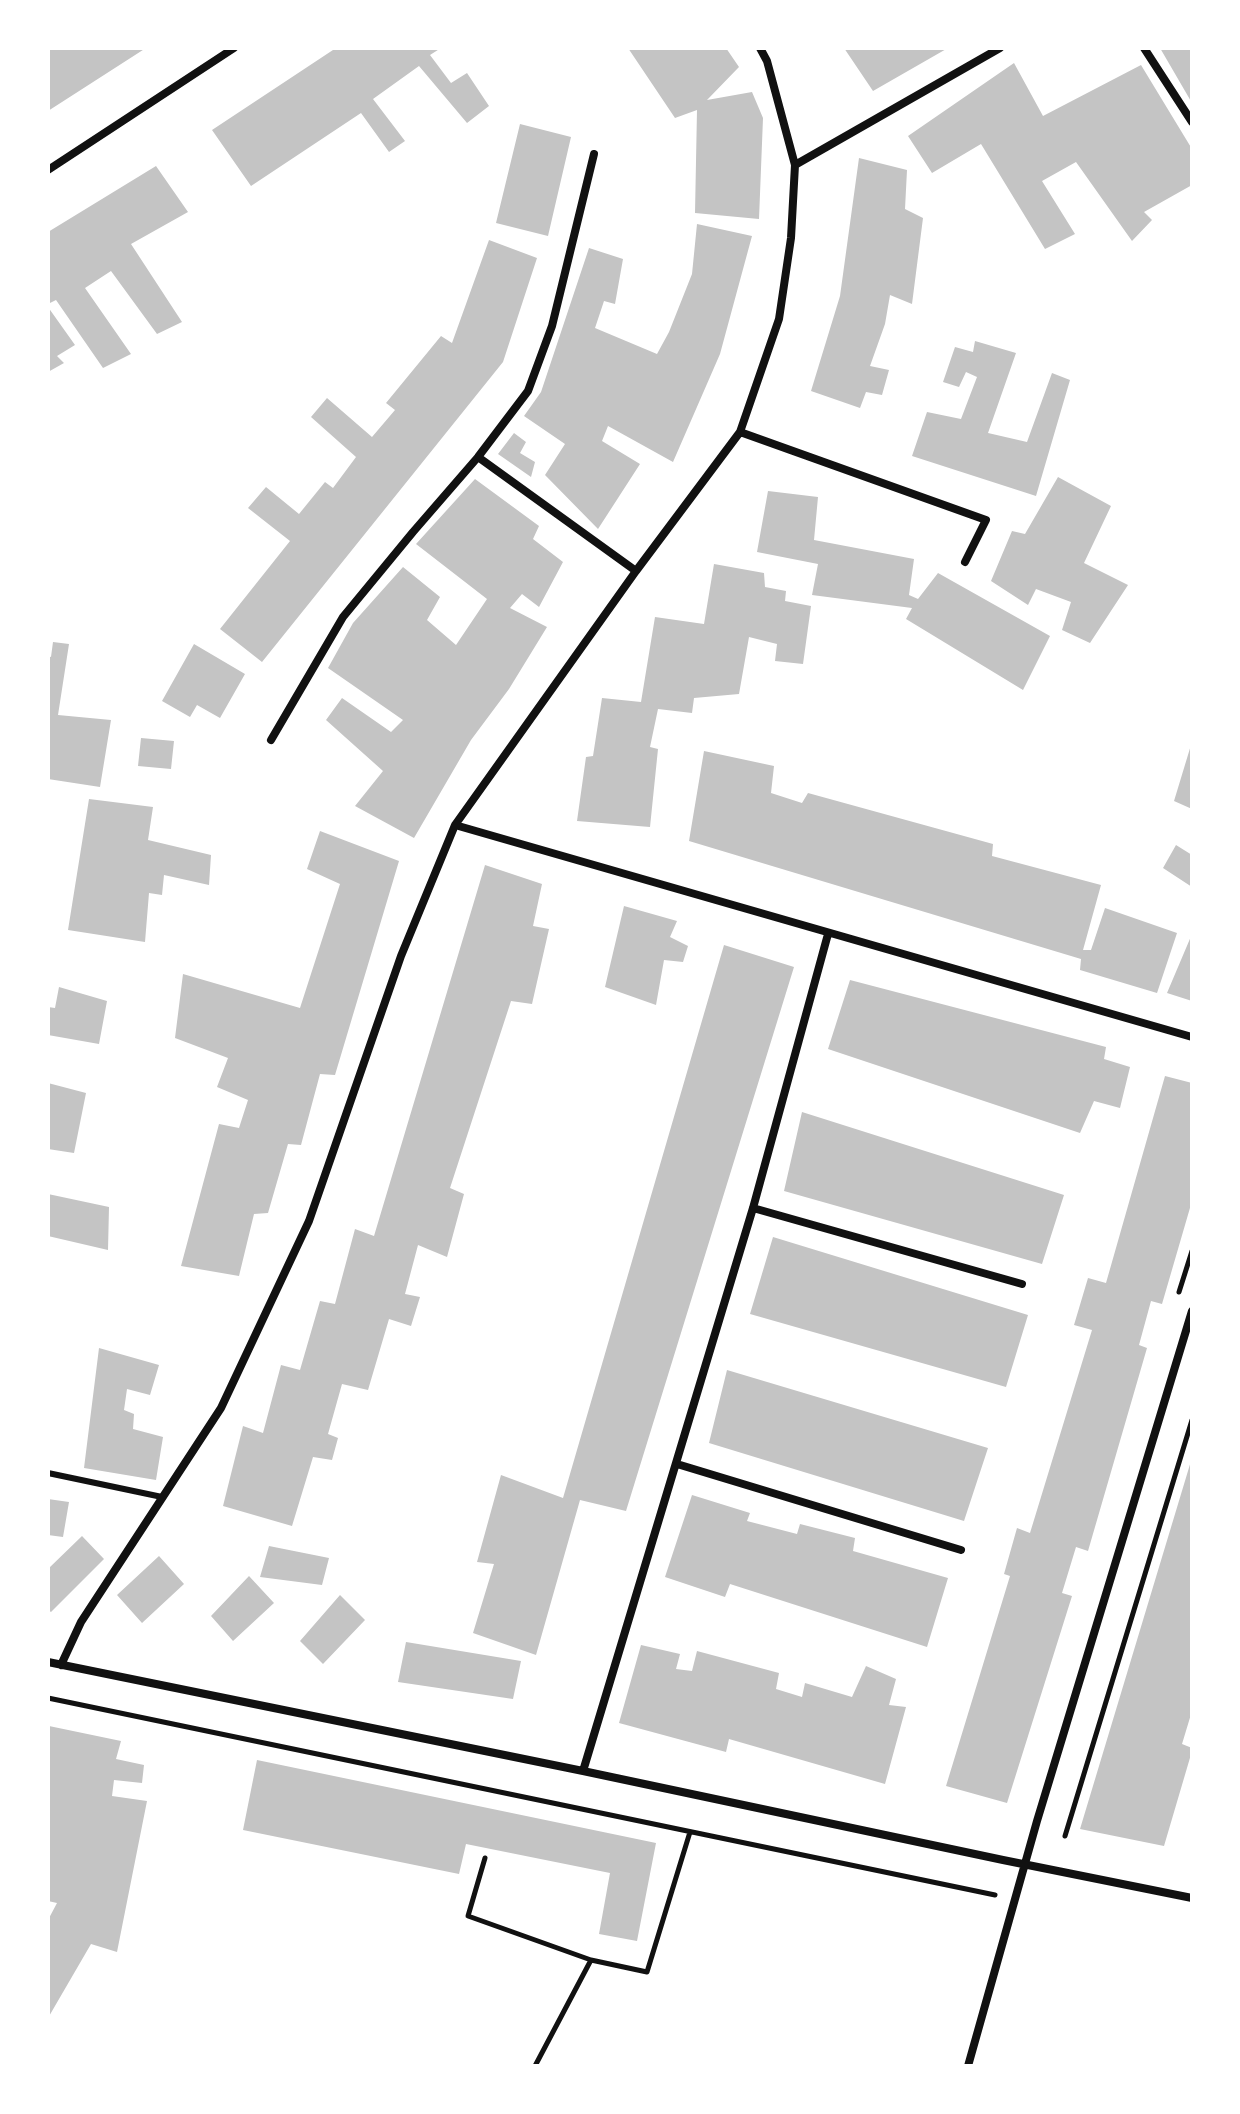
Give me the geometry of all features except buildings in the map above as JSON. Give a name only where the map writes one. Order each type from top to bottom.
[{"type":"street","points":[[48,170],[234,48]]},
{"type":"street","points":[[61,1665],[81,1622],[221,1408],[309,1221],[401,956],[455,825],[636,571],[740,432],[779,319],[791,238],[795,165],[767,61],[760,48]]},
{"type":"street","points":[[795,165],[1000,48]]},
{"type":"street","points":[[1144,48],[1192,122]]},
{"type":"street","points":[[271,740],[343,617],[478,457],[528,391],[552,326],[594,154]]},
{"type":"street","points":[[740,432],[986,520],[965,562]]},
{"type":"street","points":[[478,457],[636,571]]},
{"type":"street","points":[[455,825],[1192,1037]]},
{"type":"street","points":[[583,1771],[753,1208],[828,934]]},
{"type":"street","points":[[753,1208],[1022,1284]]},
{"type":"street","points":[[968,2066],[1025,1864],[1192,1311]]},
{"type":"street","points":[[677,1464],[961,1550]]},
{"type":"street","points":[[48,1662],[1192,1898]]},
{"type":"lane","points":[[48,1473],[162,1497]]},
{"type":"path","points":[[1065,1836],[1192,1420]]},
{"type":"path","points":[[48,1698],[990,1893],[1015,1902]]},
{"type":"path","points":[[485,1858],[468,1916],[591,1960],[647,1972],[690,1832]]},
{"type":"path","points":[[535,2066],[591,1960]]}]
